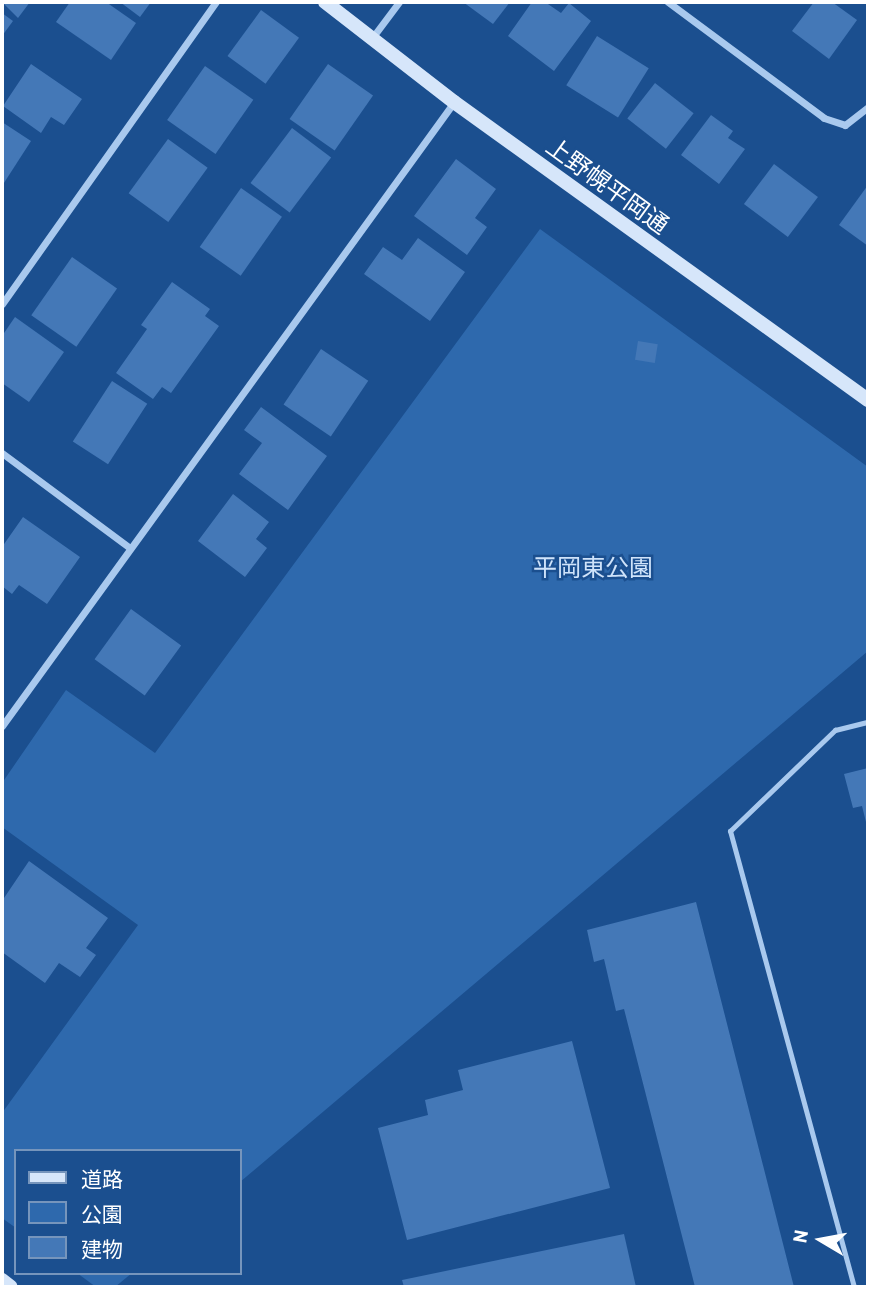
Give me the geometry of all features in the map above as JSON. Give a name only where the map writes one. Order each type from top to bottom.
[{"type":"street","points":[[2,304],[216,2]]},
{"type":"street","name":"上野幌平岡通","points":[[325,2],[454,102],[868,400]]},
{"type":"street","points":[[372,38],[399,2]]},
{"type":"street","points":[[668,2],[824,118],[845,125],[868,107]]},
{"type":"street","points":[[2,726],[454,102]]},
{"type":"street","points":[[2,453],[130,548]]},
{"type":"street","points":[[2,1280],[11,1287]]},
{"type":"lane","points":[[854,1287],[730,831],[835,730],[868,722]]},
{"type":"green space","name":"平岡東公園","points":[[540,229],[868,467],[868,651],[242,1180],[242,1149],[14,1149],[14,1227],[2,1218],[2,1113],[138,925],[2,827],[2,783],[66,690],[155,753]]},
{"type":"green space","points":[[80,1275],[130,1275],[115,1287],[96,1287]]},
{"type":"building","points":[[2,2],[30,2],[18,18]]},
{"type":"building","points":[[70,2],[106,2],[136,23],[111,60],[56,22]]},
{"type":"building","points":[[120,2],[151,2],[140,17]]},
{"type":"building","points":[[463,2],[510,2],[493,24]]},
{"type":"building","points":[[532,2],[545,2],[561,13],[569,3],[591,21],[554,71],[508,36]]},
{"type":"building","points":[[814,2],[832,2],[857,20],[829,59],[792,31]]},
{"type":"building","points":[[261,10],[299,38],[266,84],[227,56]]},
{"type":"building","points":[[2,13],[13,21],[2,36]]},
{"type":"building","points":[[597,36],[649,68],[618,118],[566,85]]},
{"type":"building","points":[[31,64],[82,99],[64,125],[51,117],[41,133],[3,106]]},
{"type":"building","points":[[328,64],[373,96],[335,150],[290,119]]},
{"type":"building","points":[[205,66],[253,100],[215,154],[167,120]]},
{"type":"building","points":[[655,83],[694,113],[666,149],[627,118]]},
{"type":"building","points":[[711,115],[733,131],[728,138],[745,149],[719,184],[681,155]]},
{"type":"building","points":[[2,122],[31,141],[2,186]]},
{"type":"building","points":[[292,128],[331,157],[290,213],[250,183]]},
{"type":"building","points":[[168,139],[208,168],[168,222],[129,193]]},
{"type":"building","points":[[456,159],[496,189],[475,218],[487,227],[467,255],[414,216]]},
{"type":"building","points":[[774,164],[818,197],[788,237],[744,204]]},
{"type":"building","points":[[868,185],[868,246],[839,225]]},
{"type":"building","points":[[241,188],[282,217],[241,276],[200,247]]},
{"type":"building","points":[[418,238],[465,272],[430,321],[364,274],[383,247],[402,260]]},
{"type":"building","points":[[72,257],[117,289],[76,347],[31,315]]},
{"type":"building","points":[[172,282],[210,309],[205,316],[219,326],[171,393],[162,387],[153,399],[116,373],[147,329],[141,325]]},
{"type":"building","points":[[15,317],[64,352],[29,402],[2,383],[2,336]]},
{"type":"building","points":[[638,341],[658,344],[655,363],[635,360]]},
{"type":"building","points":[[321,349],[368,381],[331,436],[284,405]]},
{"type":"building","points":[[112,381],[147,404],[108,464],[73,441]]},
{"type":"building","points":[[261,407],[327,456],[288,510],[239,474],[262,443],[244,430]]},
{"type":"building","points":[[233,494],[269,522],[256,539],[267,548],[245,577],[198,541]]},
{"type":"building","points":[[23,517],[80,557],[47,604],[19,585],[12,594],[2,586],[2,547]]},
{"type":"building","points":[[131,609],[181,645],[145,696],[95,659]]},
{"type":"building","points":[[868,768],[867,826],[862,806],[853,808],[844,774]]},
{"type":"building","points":[[29,861],[108,918],[86,948],[96,955],[80,977],[59,963],[45,983],[2,952],[2,901]]},
{"type":"building","points":[[696,902],[794,1287],[695,1287],[624,1009],[616,1011],[604,959],[594,962],[587,930]]},
{"type":"building","points":[[572,1041],[610,1188],[407,1240],[378,1128],[428,1115],[425,1100],[463,1090],[458,1070]]},
{"type":"building","points":[[624,1234],[636,1287],[404,1287],[402,1280]]}]
